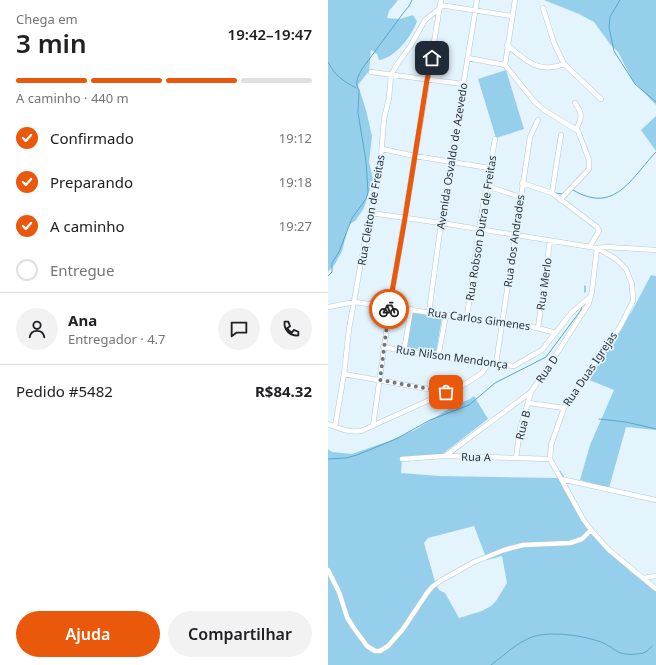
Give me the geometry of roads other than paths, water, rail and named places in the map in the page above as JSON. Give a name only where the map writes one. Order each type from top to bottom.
[{"type":"street","name":"Avenida Osvaldo de Azevedo","points":[[429,312],[441,223],[477,0]]},
{"type":"street","points":[[505,65],[515,0]]},
{"type":"street","points":[[373,426],[383,347],[440,5],[512,16]]},
{"type":"street","name":"Rua Cleiton de Freitas","points":[[335,427],[344,374],[347,343],[365,240],[380,169],[384,119],[389,98],[391,75],[411,45],[425,20],[440,5]]},
{"type":"street","points":[[542,8],[554,43],[564,64],[587,84],[601,99]]},
{"type":"street","points":[[507,45],[540,68],[551,68],[564,64]]},
{"type":"street","points":[[468,58],[505,65],[534,101],[544,110],[576,130],[589,160],[589,166],[587,172],[560,200]]},
{"type":"street","points":[[371,72],[463,84]]},
{"type":"street","points":[[575,103],[582,115],[576,130]]},
{"type":"street","name":"Rua dos Andrades","points":[[496,364],[522,183],[530,137],[538,120]]},
{"type":"street","points":[[552,193],[561,136]]},
{"type":"street","name":"Rua Robson Dutra de Freitas","points":[[467,318],[479,229],[495,139]]},
{"type":"street","points":[[382,149],[490,168]]},
{"type":"street","points":[[522,183],[552,193],[598,228],[599,231],[590,246]]},
{"type":"street","points":[[487,186],[520,197]]},
{"type":"street","points":[[371,214],[514,234],[596,248],[607,247],[656,250]]},
{"type":"street","name":"Rua Merlo","points":[[538,328],[550,240]]},
{"type":"street","name":"Rua D","points":[[445,456],[532,392],[591,296],[596,248]]},
{"type":"street","name":"Rua Duas Igrejas","points":[[550,459],[551,445],[564,408],[620,327],[632,301],[632,284],[626,269],[616,259],[596,248]]},
{"type":"street","points":[[556,333],[572,312],[591,296]]},
{"type":"street","name":"Rua Carlos Gimenes","points":[[328,307],[355,302],[502,322],[538,328],[556,333]]},
{"type":"street","points":[[404,351],[411,309]]},
{"type":"street","points":[[438,357],[446,314]]},
{"type":"street","name":"Rua Nilson Mendonça","points":[[383,347],[438,357],[510,366],[518,365],[542,350],[556,333]]},
{"type":"street","points":[[328,424],[354,432],[373,426],[465,384],[480,374],[488,364]]},
{"type":"street","points":[[344,374],[446,392]]},
{"type":"street","name":"Rua B","points":[[516,458],[520,429],[532,392]]},
{"type":"street","points":[[529,403],[564,408]]},
{"type":"street","name":"Rua A","points":[[402,459],[445,456],[550,459]]},
{"type":"street","points":[[550,459],[583,519],[609,550],[656,589]]},
{"type":"street","points":[[561,479],[656,500]]},
{"type":"street","points":[[328,570],[339,592],[347,617],[353,627],[367,646],[374,651],[380,651],[388,646],[403,630],[426,593],[440,581],[474,562],[499,552],[523,545],[570,543],[582,539],[592,530]]},
{"type":"street","points":[[643,578],[656,576]]},
{"type":"waterway","points":[[328,276],[332,272],[332,263],[339,252],[352,218],[366,199],[368,192],[366,161],[358,113],[359,90],[357,80],[362,69],[412,0]]},
{"type":"waterway","points":[[620,0],[610,17],[609,27],[614,51],[635,84],[656,102]]},
{"type":"waterway","points":[[328,62],[340,78],[356,88]]},
{"type":"waterway","points":[[573,190],[588,197],[600,198],[611,196],[630,182],[656,152]]},
{"type":"waterway","points":[[555,193],[562,194]]},
{"type":"waterway","points":[[585,286],[585,292]]},
{"type":"waterway","points":[[328,459],[346,458],[357,455],[396,439],[430,420],[469,405],[495,383],[546,357],[581,310],[582,305]]},
{"type":"waterway","points":[[599,419],[626,422],[656,429]]},
{"type":"waterway","points":[[491,665],[526,639],[547,634],[563,634],[587,638],[601,642],[624,654],[642,653],[647,651],[652,646]]}]
